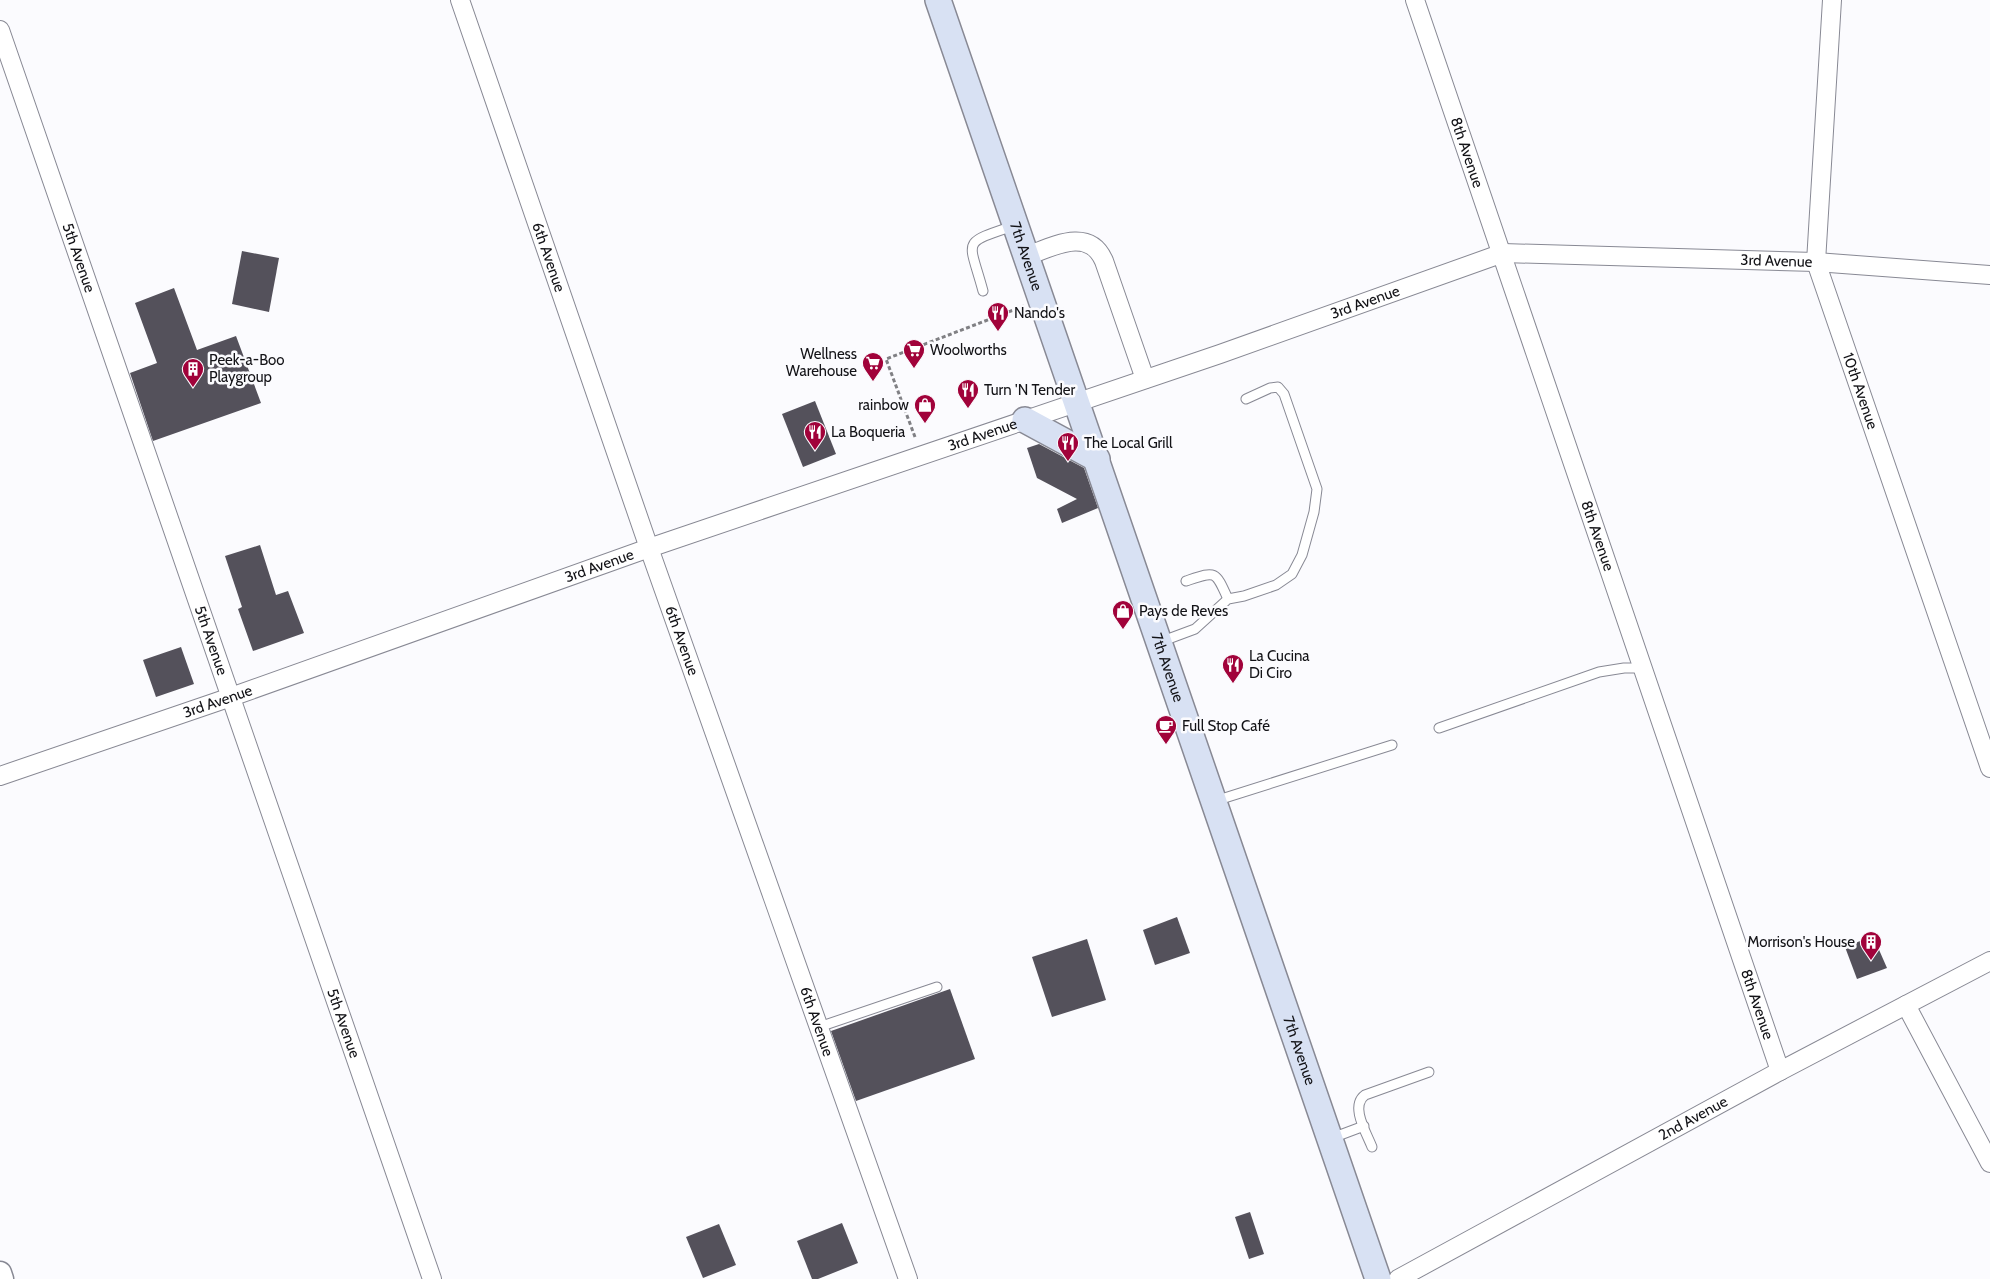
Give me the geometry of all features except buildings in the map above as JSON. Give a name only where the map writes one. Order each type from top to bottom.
[{"type":"main road","name":"7th Avenue","points":[[938,0],[1378,1279]]},
{"type":"main road","points":[[1025,420],[1097,459]]},
{"type":"street","name":"6th Avenue","points":[[460,0],[649,548],[908,1279]]},
{"type":"street","name":"8th Avenue","points":[[1415,0],[1503,253],[1780,1071]]},
{"type":"street","name":"10th Avenue","points":[[1832,0],[1816,262],[1990,768]]},
{"type":"street","name":"5th Avenue","points":[[0,30],[432,1279]]},
{"type":"street","points":[[1027,256],[1072,241],[1086,242],[1098,249],[1104,260],[1146,379]]},
{"type":"street","name":"3rd Avenue","points":[[0,776],[231,698],[649,548],[1077,403],[1503,253],[1816,262],[1990,275]]},
{"type":"street","name":"2nd Avenue","points":[[1398,1279],[1780,1071],[1990,961]]},
{"type":"street","points":[[1906,1006],[1990,1163]]},
{"type":"street","points":[[0,1273],[2,1279]]},
{"type":"lane","points":[[983,291],[972,255],[972,246],[980,237],[1016,225]]},
{"type":"lane","points":[[1160,642],[1194,629],[1228,599],[1244,596],[1276,585],[1292,574],[1302,554],[1314,512],[1317,489],[1284,394],[1278,388],[1270,388],[1253,394],[1246,399]]},
{"type":"lane","points":[[1186,581],[1208,574],[1214,575],[1219,580],[1228,599]]},
{"type":"lane","points":[[1440,728],[1599,672],[1611,669],[1643,668]]},
{"type":"lane","points":[[1214,801],[1392,745]]},
{"type":"lane","points":[[819,1026],[938,987]]},
{"type":"lane","points":[[1372,1147],[1358,1107],[1360,1099],[1365,1095],[1429,1072]]},
{"type":"lane","points":[[1330,1139],[1364,1126]]},
{"type":"path","points":[[916,437],[886,359],[1029,304]]},
{"type":"place","name":"Nando's","points":[[998,332]]},
{"type":"place","name":"Woolworths","points":[[914,369]]},
{"type":"place","name":"Wellness Warehouse","points":[[873,382]]},
{"type":"place","name":"Peek-a-Boo Playgroup","points":[[193,388]]},
{"type":"place","name":"Turn 'N Tender","points":[[968,409]]},
{"type":"place","name":"rainbow","points":[[925,424]]},
{"type":"place","name":"La Boqueria","points":[[815,451]]},
{"type":"place","name":"The Local Grill","points":[[1068,462]]},
{"type":"place","name":"Pays de Reves","points":[[1123,630]]},
{"type":"place","name":"La Cucina Di Ciro","points":[[1233,684]]},
{"type":"place","name":"Full Stop Café","points":[[1166,745]]},
{"type":"place","name":"Morrison's House","points":[[1871,961]]}]
